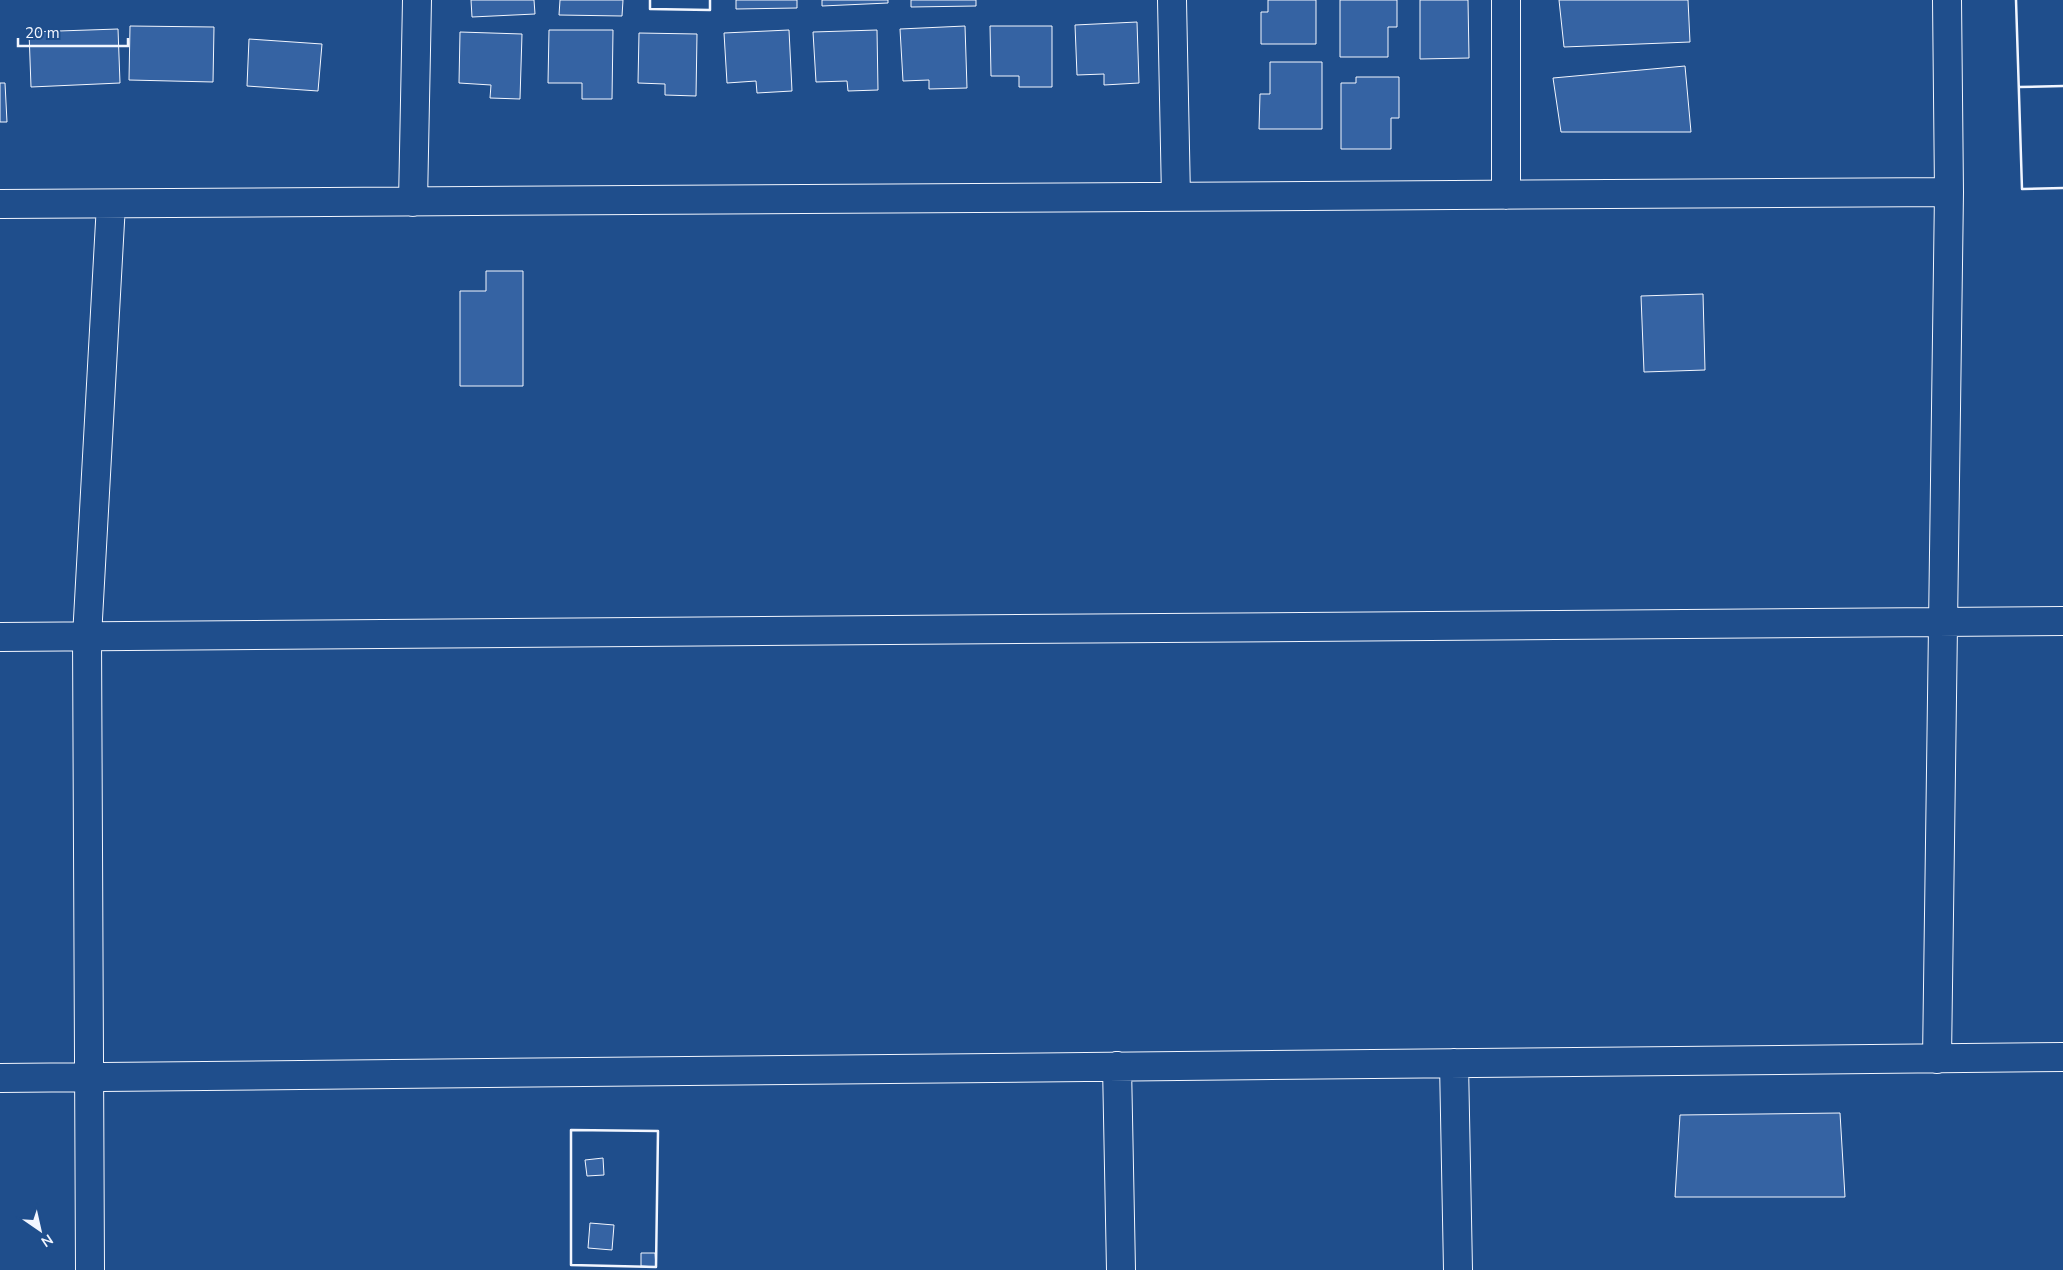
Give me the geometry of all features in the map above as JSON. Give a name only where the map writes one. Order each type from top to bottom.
[{"type":"street","points":[[413,202],[417,0]]},
{"type":"street","points":[[1172,0],[1176,197]]},
{"type":"street","points":[[1506,0],[1506,195]]},
{"type":"street","points":[[1937,1059],[1949,192],[1947,0]]},
{"type":"street","points":[[0,204],[1949,192]]},
{"type":"street","points":[[90,1270],[87,637],[111,204]]},
{"type":"street","points":[[0,637],[2063,621]]},
{"type":"street","points":[[0,1078],[2063,1057]]},
{"type":"street","points":[[1454,1063],[1458,1270]]},
{"type":"street","points":[[1117,1066],[1121,1270]]},
{"type":"building","points":[[471,0],[534,0],[535,14],[472,17]]},
{"type":"building","points":[[560,0],[623,0],[622,16],[559,15]]},
{"type":"building","points":[[736,0],[797,0],[797,8],[736,9]]},
{"type":"building","points":[[822,0],[888,0],[888,3],[822,6]]},
{"type":"building","points":[[911,0],[976,0],[976,6],[911,7]]},
{"type":"building","points":[[1268,0],[1316,0],[1316,44],[1261,44],[1261,12],[1268,12]]},
{"type":"building","points":[[1340,0],[1397,0],[1397,27],[1388,27],[1388,57],[1340,57]]},
{"type":"building","points":[[1420,0],[1468,0],[1469,58],[1420,59]]},
{"type":"building","points":[[1559,0],[1688,0],[1690,42],[1564,47]]},
{"type":"building","points":[[1137,22],[1139,83],[1104,85],[1104,74],[1077,75],[1075,25]]},
{"type":"building","points":[[130,26],[214,27],[213,82],[129,80]]},
{"type":"building","points":[[965,26],[967,88],[929,89],[929,80],[903,81],[900,29]]},
{"type":"building","points":[[990,26],[1052,26],[1052,87],[1019,87],[1019,76],[991,76]]},
{"type":"building","points":[[118,29],[120,83],[31,87],[29,32]]},
{"type":"building","points":[[549,30],[613,30],[612,99],[582,99],[582,83],[548,83]]},
{"type":"building","points":[[789,30],[792,91],[757,93],[756,81],[727,83],[724,33]]},
{"type":"building","points":[[877,30],[878,90],[848,91],[847,81],[816,82],[813,32]]},
{"type":"building","points":[[460,32],[522,34],[520,99],[490,98],[491,85],[459,83]]},
{"type":"building","points":[[639,33],[697,34],[696,96],[665,95],[665,84],[638,83]]},
{"type":"building","points":[[249,39],[322,44],[318,91],[247,86]]},
{"type":"building","points":[[1270,62],[1322,62],[1322,129],[1259,129],[1260,94],[1270,94]]},
{"type":"building","points":[[1685,66],[1691,132],[1561,132],[1553,78]]},
{"type":"building","points":[[1356,77],[1399,77],[1399,118],[1391,118],[1391,149],[1341,149],[1341,83],[1356,83]]},
{"type":"building","points":[[0,83],[5,83],[7,122],[0,122]]},
{"type":"building","points":[[486,271],[523,271],[523,386],[460,386],[460,291],[486,291]]},
{"type":"building","points":[[1703,294],[1705,370],[1644,372],[1641,296]]},
{"type":"building","points":[[1840,1113],[1845,1197],[1675,1197],[1680,1115]]},
{"type":"building","points":[[603,1158],[604,1175],[587,1176],[585,1160]]},
{"type":"building","points":[[590,1223],[614,1225],[612,1250],[588,1248]]},
{"type":"building","points":[[641,1253],[655,1253],[656,1267],[641,1266]]},
{"type":"wall","points":[[650,0],[650,9],[710,10],[710,0]]},
{"type":"wall","points":[[2016,0],[2022,189],[2063,188]]},
{"type":"wall","points":[[2019,87],[2063,86]]},
{"type":"wall","points":[[571,1130],[658,1131],[656,1267],[571,1265],[571,1130]]}]
